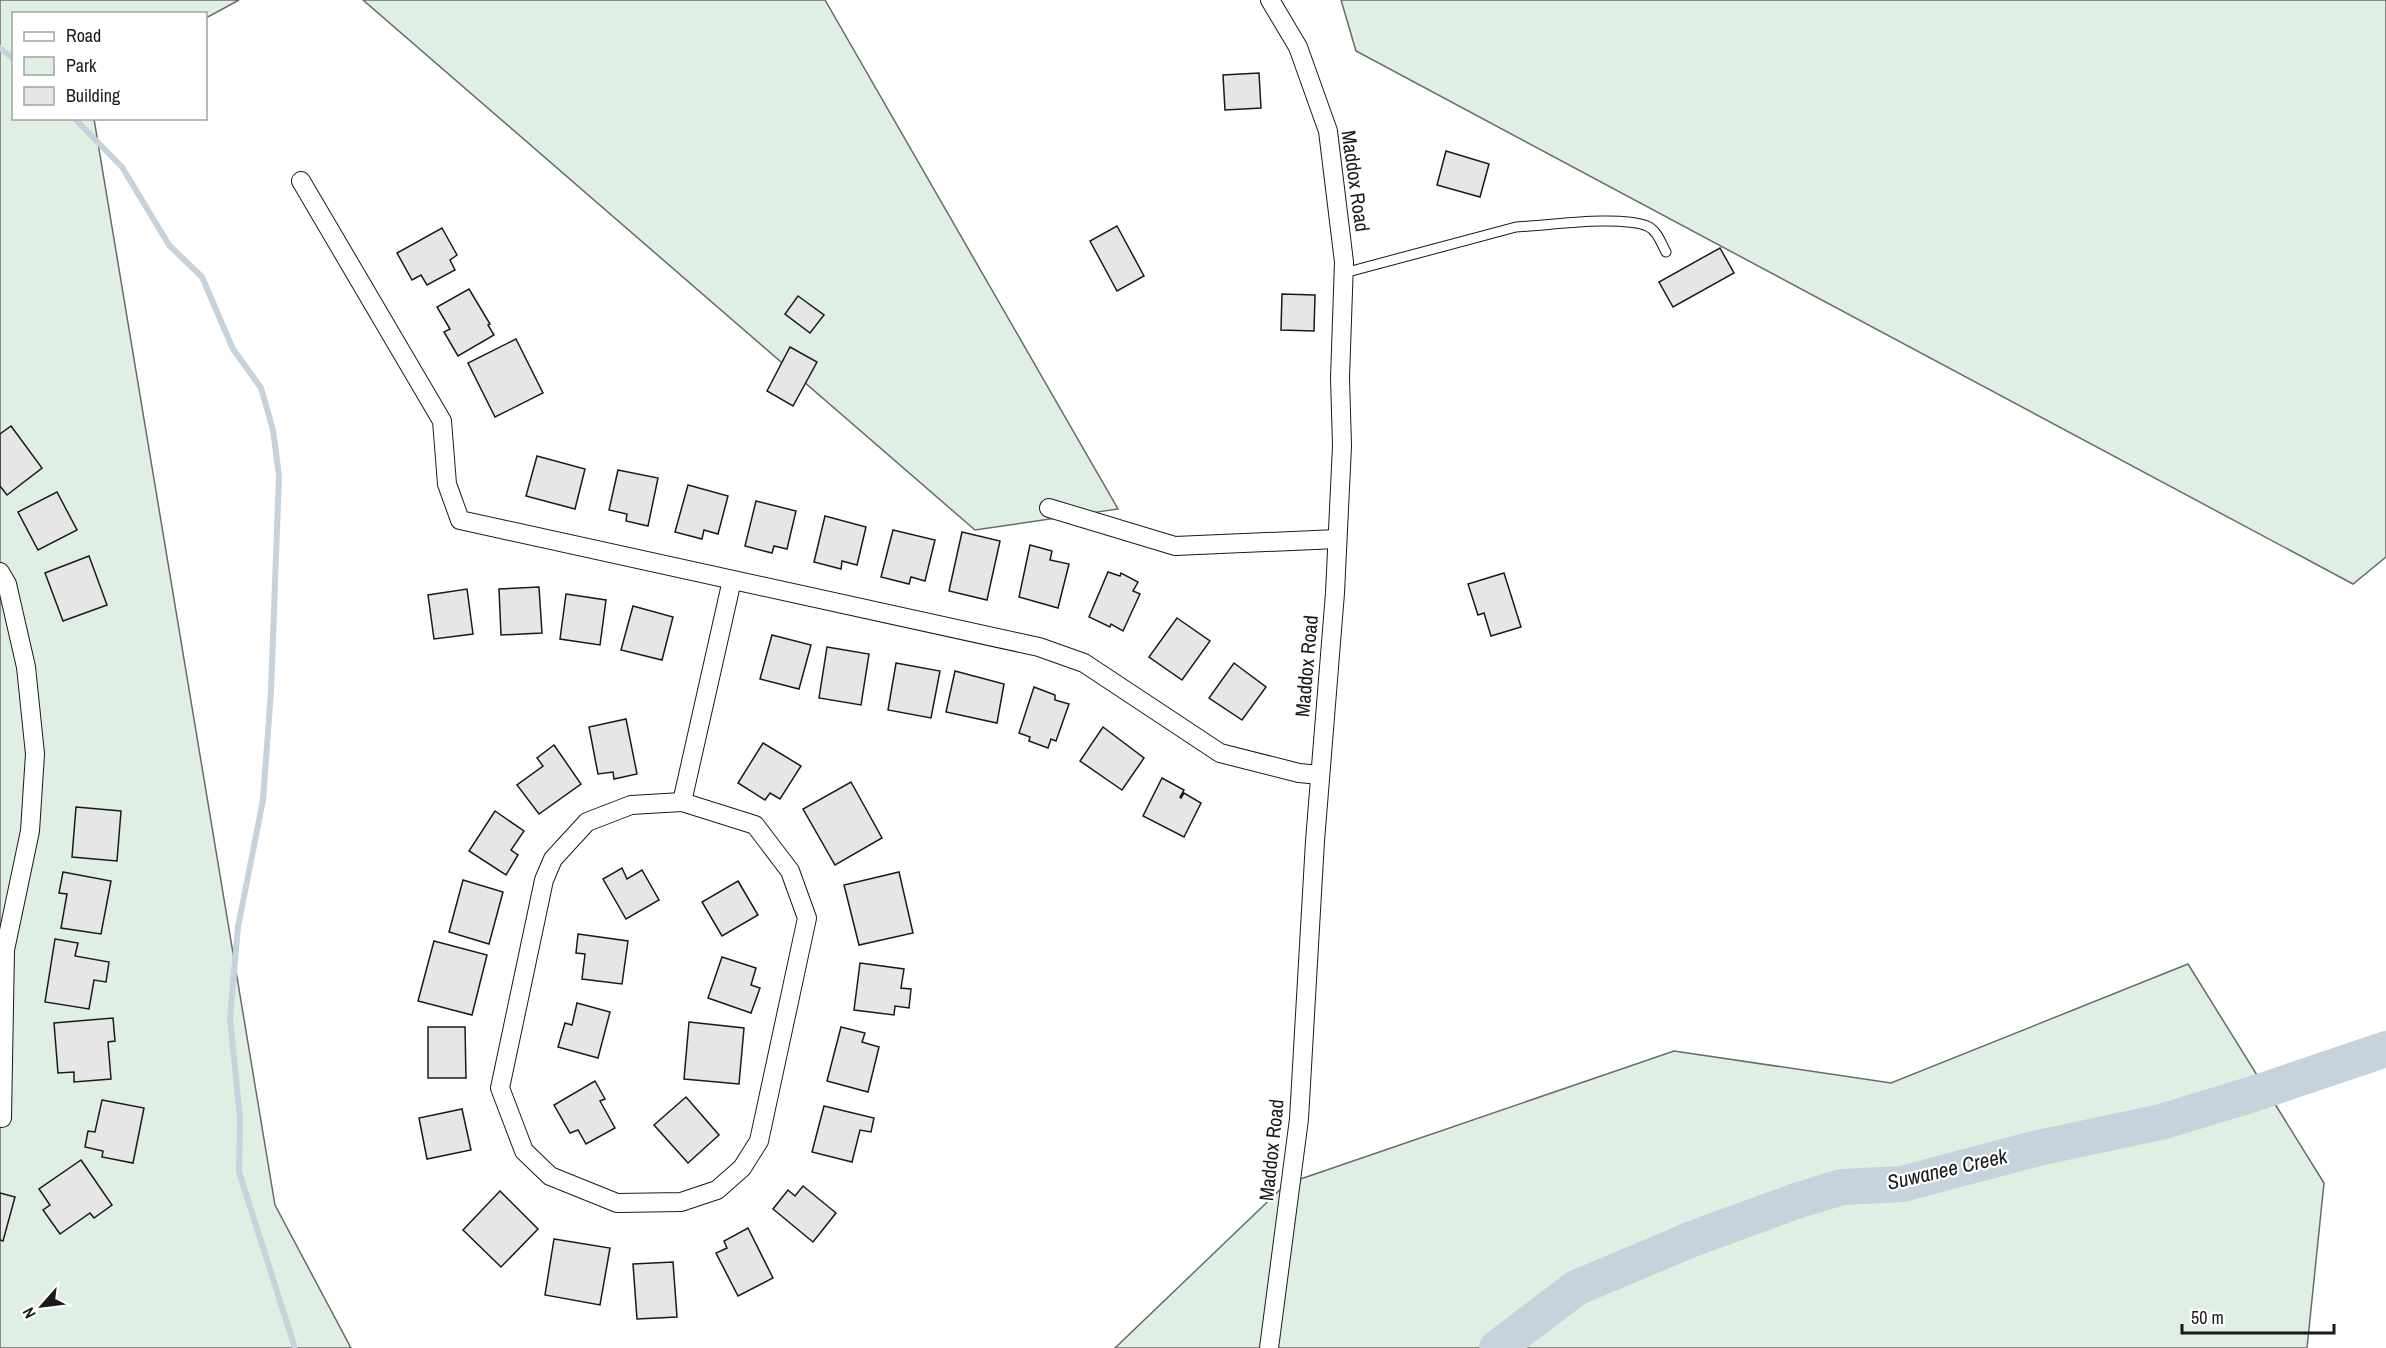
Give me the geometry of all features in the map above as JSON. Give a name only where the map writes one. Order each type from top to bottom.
[{"type":"street","name":"Maddox Road","points":[[1269,1348],[1299,1119],[1342,446],[1340,378],[1344,273],[1328,131],[1298,47],[1270,0]]},
{"type":"street","points":[[301,181],[442,421],[447,484],[460,520],[1039,647],[1084,663],[1220,753],[1299,773],[1320,775]]},
{"type":"street","points":[[1049,508],[1175,546],[1337,539]]},
{"type":"street","points":[[0,572],[7,584],[26,667],[35,754],[30,831],[5,950],[2,1118]]},
{"type":"street","points":[[682,802],[732,580]]},
{"type":"street","points":[[682,802],[755,825],[790,871],[807,918],[759,1141],[741,1168],[717,1190],[681,1202],[617,1203],[550,1176],[524,1151],[500,1088],[544,880],[553,859],[587,822],[631,805],[682,802]]},
{"type":"lane","points":[[1344,273],[1523,226],[1618,222],[1648,227],[1656,234],[1666,252]]},
{"type":"green space","points":[[0,0],[239,0],[207,17],[207,12],[12,12],[12,120],[94,120],[275,1205],[351,1348],[0,1348]]},
{"type":"green space","points":[[363,0],[825,0],[1118,509],[975,530]]},
{"type":"green space","points":[[1341,0],[2386,0],[2386,557],[2353,584],[1356,51]]},
{"type":"green space","points":[[2188,964],[2324,1183],[2307,1348],[1115,1348],[1286,1184],[1674,1051],[1891,1083]]},
{"type":"building","points":[[1259,73],[1261,108],[1225,110],[1223,75]]},
{"type":"building","points":[[1446,151],[1489,164],[1480,197],[1437,185]]},
{"type":"building","points":[[1117,226],[1144,276],[1117,291],[1090,241]]},
{"type":"building","points":[[442,228],[457,255],[450,260],[455,270],[427,285],[421,275],[412,280],[397,253]]},
{"type":"building","points":[[1720,248],[1734,273],[1673,307],[1659,282]]},
{"type":"building","points":[[469,289],[494,335],[458,356],[444,332],[450,329],[437,307]]},
{"type":"building","points":[[1282,294],[1315,295],[1314,331],[1281,330]]},
{"type":"building","points":[[798,296],[824,315],[810,333],[785,314]]},
{"type":"building","points":[[516,339],[543,393],[495,417],[468,363]]},
{"type":"building","points":[[790,347],[817,362],[793,406],[767,391]]},
{"type":"building","points":[[11,426],[42,468],[7,495],[0,486],[0,434]]},
{"type":"building","points":[[537,456],[585,469],[575,509],[526,496]]},
{"type":"building","points":[[618,470],[658,478],[648,526],[626,521],[627,514],[609,510]]},
{"type":"building","points":[[688,485],[728,496],[718,534],[704,530],[702,539],[675,532]]},
{"type":"building","points":[[57,492],[77,530],[38,550],[18,512]]},
{"type":"building","points":[[756,501],[796,511],[787,549],[774,546],[772,553],[745,546]]},
{"type":"building","points":[[825,516],[866,527],[857,565],[842,561],[841,569],[814,562]]},
{"type":"building","points":[[893,530],[935,540],[925,581],[911,577],[909,584],[881,577]]},
{"type":"building","points":[[962,532],[1000,541],[987,600],[949,591]]},
{"type":"building","points":[[1030,545],[1052,551],[1050,560],[1069,564],[1058,608],[1019,597]]},
{"type":"building","points":[[89,556],[107,605],[63,621],[45,573]]},
{"type":"building","points":[[1108,572],[1120,576],[1121,573],[1138,582],[1133,591],[1140,594],[1123,631],[1111,624],[1110,627],[1089,617]]},
{"type":"building","points":[[1504,573],[1521,627],[1491,636],[1484,613],[1478,615],[1468,584]]},
{"type":"building","points":[[539,587],[542,633],[501,635],[499,589]]},
{"type":"building","points":[[467,589],[473,634],[434,639],[428,595]]},
{"type":"building","points":[[566,594],[606,600],[600,645],[560,639]]},
{"type":"building","points":[[633,606],[673,617],[662,660],[621,650]]},
{"type":"building","points":[[1177,618],[1210,641],[1182,680],[1149,657]]},
{"type":"building","points":[[772,635],[811,645],[799,689],[760,679]]},
{"type":"building","points":[[827,647],[869,654],[861,705],[819,698]]},
{"type":"building","points":[[896,663],[940,671],[931,718],[888,710]]},
{"type":"building","points":[[1234,663],[1266,687],[1242,720],[1209,698]]},
{"type":"building","points":[[955,671],[1004,684],[997,723],[946,712]]},
{"type":"building","points":[[1034,687],[1055,695],[1055,700],[1069,704],[1056,741],[1051,739],[1048,748],[1029,741],[1030,737],[1019,733]]},
{"type":"building","points":[[626,719],[637,774],[614,779],[613,772],[598,774],[589,727]]},
{"type":"building","points":[[1103,727],[1144,758],[1122,790],[1080,761]]},
{"type":"building","points":[[763,743],[801,766],[780,799],[770,793],[765,800],[738,783]]},
{"type":"building","points":[[554,745],[581,784],[539,814],[517,785],[543,766],[537,758]]},
{"type":"building","points":[[1162,778],[1184,790],[1181,798],[1184,793],[1201,803],[1184,837],[1143,816]]},
{"type":"building","points":[[851,782],[882,838],[835,865],[803,809]]},
{"type":"building","points":[[76,807],[121,811],[117,861],[72,857]]},
{"type":"building","points":[[495,811],[524,831],[511,850],[518,855],[506,875],[469,851]]},
{"type":"building","points":[[622,868],[627,879],[642,870],[659,900],[626,919],[603,879]]},
{"type":"building","points":[[63,872],[111,881],[101,934],[61,928],[67,894],[59,893]]},
{"type":"building","points":[[899,872],[913,933],[859,945],[844,885]]},
{"type":"building","points":[[463,880],[503,892],[489,944],[449,932]]},
{"type":"building","points":[[738,881],[758,915],[722,936],[702,902]]},
{"type":"building","points":[[578,934],[628,941],[622,984],[582,979],[585,954],[576,953]]},
{"type":"building","points":[[55,939],[78,943],[75,956],[109,962],[106,982],[94,980],[89,1009],[45,1002]]},
{"type":"building","points":[[434,941],[487,955],[472,1015],[418,1001]]},
{"type":"building","points":[[722,957],[756,968],[751,985],[760,988],[751,1013],[708,998]]},
{"type":"building","points":[[860,963],[904,969],[901,988],[911,989],[909,1008],[895,1006],[894,1015],[854,1010]]},
{"type":"building","points":[[577,1003],[610,1012],[598,1058],[558,1047],[565,1023],[572,1025]]},
{"type":"building","points":[[113,1018],[115,1041],[108,1042],[111,1079],[74,1082],[74,1072],[58,1073],[54,1023]]},
{"type":"building","points":[[689,1022],[744,1028],[739,1084],[684,1079]]},
{"type":"building","points":[[428,1027],[465,1027],[466,1078],[428,1078]]},
{"type":"building","points":[[841,1027],[865,1033],[862,1042],[879,1047],[868,1092],[827,1081]]},
{"type":"building","points":[[595,1081],[605,1099],[600,1101],[615,1128],[586,1144],[578,1130],[570,1133],[554,1105]]},
{"type":"building","points":[[686,1097],[719,1135],[688,1163],[654,1125]]},
{"type":"building","points":[[102,1100],[144,1108],[133,1163],[102,1157],[103,1151],[85,1147],[88,1131],[95,1132]]},
{"type":"building","points":[[824,1106],[874,1118],[871,1132],[860,1130],[852,1162],[812,1152]]},
{"type":"building","points":[[462,1109],[471,1150],[427,1159],[419,1118]]},
{"type":"building","points":[[81,1160],[112,1205],[94,1218],[90,1213],[60,1234],[43,1210],[50,1205],[39,1189]]},
{"type":"building","points":[[803,1186],[836,1213],[813,1242],[773,1209],[788,1190],[795,1196]]},
{"type":"building","points":[[500,1191],[538,1229],[501,1267],[463,1230]]},
{"type":"building","points":[[0,1193],[15,1197],[3,1241],[0,1240]]},
{"type":"building","points":[[748,1228],[773,1278],[738,1296],[716,1253],[727,1248],[724,1241]]},
{"type":"building","points":[[554,1239],[610,1248],[600,1305],[545,1295]]},
{"type":"building","points":[[673,1262],[677,1317],[637,1319],[633,1264]]},
{"type":"waterway","points":[[0,48],[12,57]]},
{"type":"waterway","points":[[76,120],[122,167],[169,245],[202,277],[233,349],[261,388],[273,430],[279,476],[271,691],[263,800],[238,927],[230,1018],[240,1118],[239,1172],[295,1348]]},
{"type":"waterway","name":"Suwanee Creek","points":[[1497,1348],[1576,1288],[1692,1239],[1796,1201],[1842,1187],[1902,1184],[2038,1148],[2161,1122],[2386,1049]]}]
